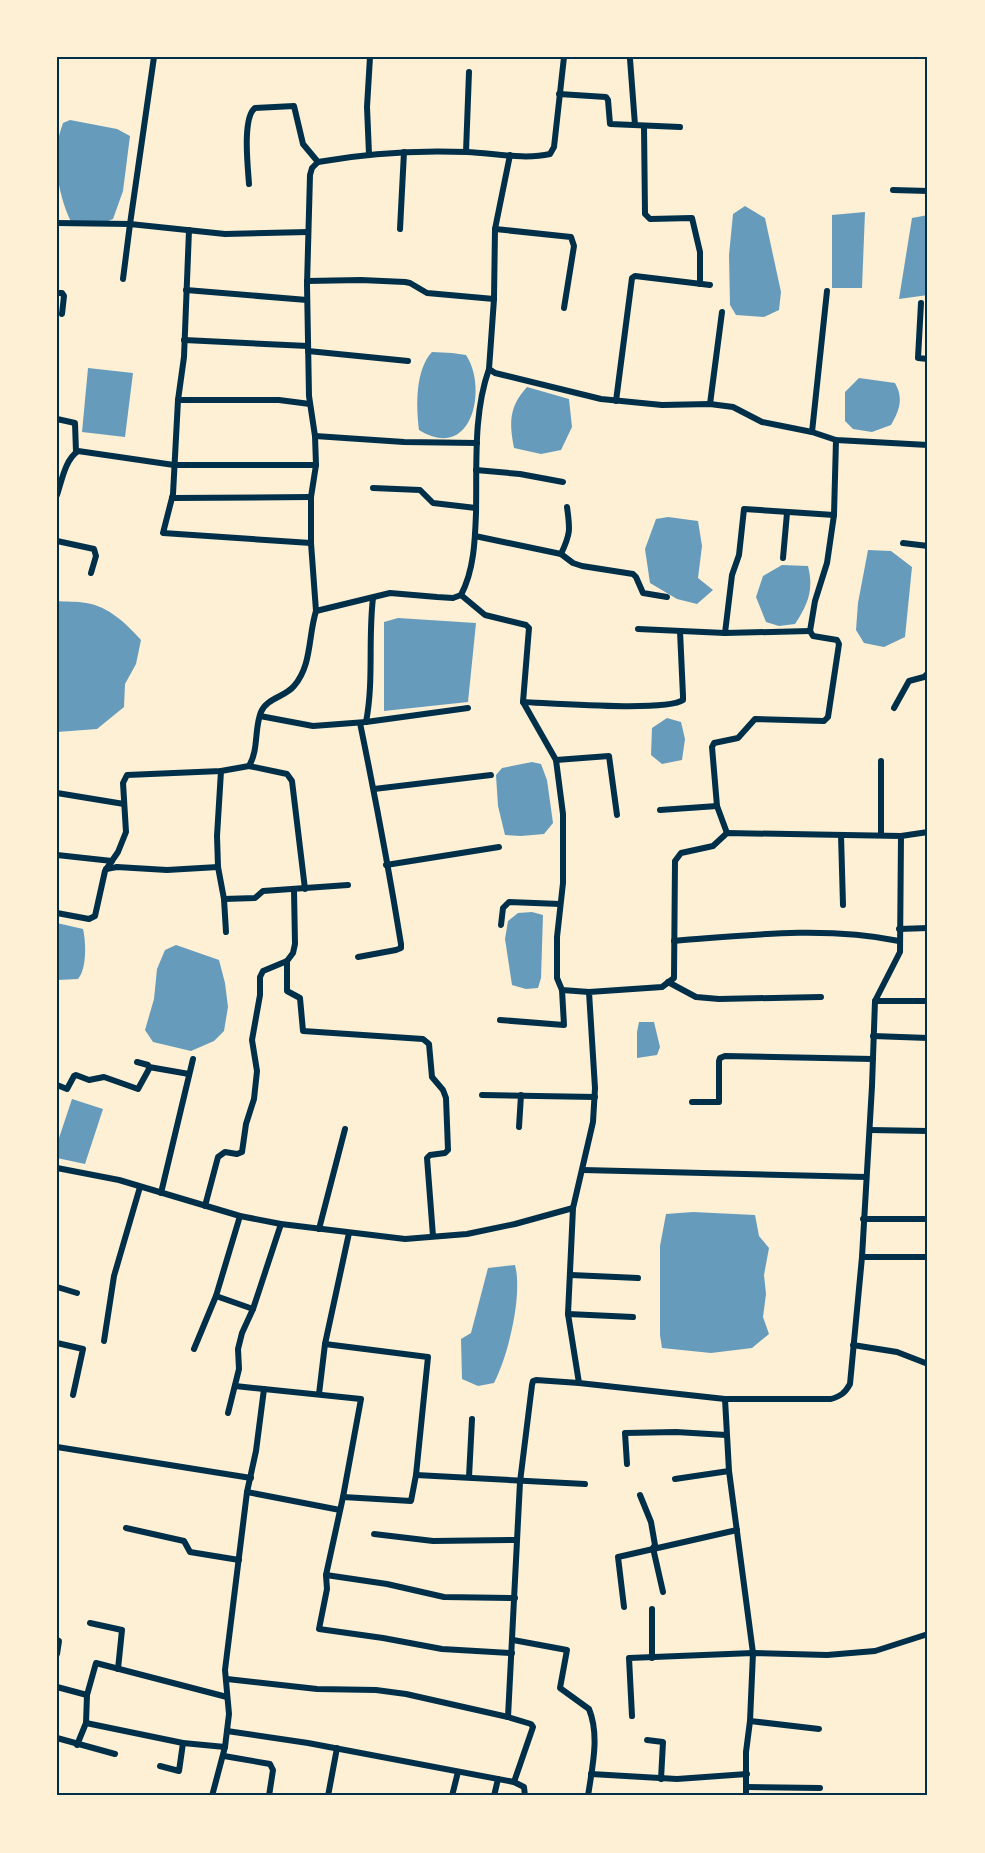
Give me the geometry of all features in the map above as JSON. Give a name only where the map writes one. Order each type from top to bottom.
[{"type":"street","points":[[123,279],[154,57]]},
{"type":"street","points":[[369,57],[367,107],[369,154]]},
{"type":"street","points":[[249,766],[256,750],[260,716],[267,704],[296,684],[307,663],[311,627],[316,611],[311,543],[311,497],[316,465],[315,436],[310,404],[307,300],[309,176],[312,168],[318,162],[369,154],[405,152],[547,155],[553,151],[564,57]]},
{"type":"street","points":[[630,59],[635,125]]},
{"type":"street","points":[[466,152],[469,72]]},
{"type":"street","points":[[560,94],[606,97],[610,124],[680,127]]},
{"type":"street","points":[[249,184],[247,139],[251,112],[255,108],[294,106],[303,144],[318,162]]},
{"type":"street","points":[[644,126],[645,214],[650,219],[692,218],[700,252],[700,284]]},
{"type":"street","points":[[400,229],[405,152]]},
{"type":"street","points":[[316,611],[390,593],[453,598],[461,595],[465,587],[475,536],[477,443],[483,385],[489,369],[495,299],[495,229],[510,155]]},
{"type":"street","points":[[893,190],[928,191]]},
{"type":"street","points":[[57,223],[130,224],[225,234],[308,232]]},
{"type":"street","points":[[495,229],[571,237],[574,246],[564,308]]},
{"type":"street","points":[[189,230],[184,357],[178,400],[172,498],[163,533],[311,543]]},
{"type":"street","points":[[616,401],[632,278],[635,276],[710,285]]},
{"type":"street","points":[[307,281],[405,282],[427,293],[495,299]]},
{"type":"street","points":[[186,290],[307,300]]},
{"type":"street","points":[[812,432],[827,291]]},
{"type":"street","points":[[57,292],[64,296],[62,314]]},
{"type":"street","points":[[921,303],[918,358],[928,359]]},
{"type":"street","points":[[710,404],[722,312]]},
{"type":"street","points":[[184,340],[308,349],[408,360]]},
{"type":"street","points":[[489,369],[495,373],[601,399],[662,405],[710,404],[733,407],[762,422],[812,432],[836,440],[928,445]]},
{"type":"street","points":[[178,400],[279,399],[310,404]]},
{"type":"street","points":[[57,418],[75,423],[76,452],[64,472],[57,495]]},
{"type":"street","points":[[315,436],[404,442],[477,443]]},
{"type":"street","points":[[727,833],[717,806],[712,747],[714,744],[738,738],[752,721],[759,718],[827,720],[839,644],[837,640],[813,636],[810,631],[815,601],[827,563],[834,514],[836,440]]},
{"type":"street","points":[[76,452],[174,465],[316,465]]},
{"type":"street","points":[[57,470],[64,472]]},
{"type":"street","points":[[477,470],[520,474],[563,482]]},
{"type":"street","points":[[374,488],[420,490],[433,503],[476,508]]},
{"type":"street","points":[[172,498],[311,497]]},
{"type":"street","points":[[561,554],[568,540],[570,529],[567,507]]},
{"type":"street","points":[[725,633],[728,596],[739,555],[744,509],[834,514]]},
{"type":"street","points":[[783,558],[787,513]]},
{"type":"street","points":[[475,536],[561,554],[573,563],[582,566],[633,574],[643,593],[667,597]]},
{"type":"street","points":[[57,541],[94,549],[96,556],[91,573]]},
{"type":"street","points":[[903,543],[928,546]]},
{"type":"street","points":[[461,595],[486,615],[529,626],[523,702],[556,760],[563,814],[563,883],[556,938],[557,978],[561,990],[564,1025],[500,1020]]},
{"type":"street","points":[[358,957],[401,948],[363,723],[370,699],[370,622],[373,598]]},
{"type":"street","points":[[638,629],[725,633],[810,631]]},
{"type":"street","points":[[523,702],[642,707],[676,704],[683,700],[680,631]]},
{"type":"street","points":[[894,708],[909,681],[924,677],[928,673]]},
{"type":"street","points":[[260,716],[313,726],[363,723],[468,708]]},
{"type":"street","points":[[556,760],[609,756],[617,815]]},
{"type":"street","points":[[881,761],[881,835]]},
{"type":"street","points":[[57,913],[93,918],[106,869],[118,852],[126,832],[123,783],[127,775],[221,771],[249,766],[287,774],[292,781],[305,889]]},
{"type":"street","points":[[221,771],[217,836],[218,867],[224,899],[226,932]]},
{"type":"street","points":[[374,789],[491,775]]},
{"type":"street","points":[[57,792],[124,804]]},
{"type":"street","points":[[660,810],[717,806]]},
{"type":"street","points":[[561,990],[589,992],[662,987],[674,978],[675,861],[681,853],[713,846],[727,833],[901,836],[928,832]]},
{"type":"street","points":[[841,835],[843,905]]},
{"type":"street","points":[[508,1717],[520,1482],[533,1381],[579,1383],[725,1399],[831,1399],[840,1397],[850,1384],[862,1257],[875,1001],[900,952],[901,836]]},
{"type":"street","points":[[386,865],[500,846]]},
{"type":"street","points":[[57,855],[112,861]]},
{"type":"street","points":[[106,869],[117,867],[167,870],[218,867]]},
{"type":"street","points":[[224,899],[255,898],[263,891],[348,885]]},
{"type":"street","points":[[205,1206],[218,1157],[225,1152],[237,1154],[242,1152],[246,1124],[254,1099],[257,1071],[252,1040],[261,994],[261,974],[287,961],[293,953],[295,944],[294,890]]},
{"type":"street","points":[[501,925],[503,908],[508,902],[560,904]]},
{"type":"street","points":[[899,929],[928,928]]},
{"type":"street","points":[[674,941],[777,934],[873,936],[899,941]]},
{"type":"street","points":[[287,961],[287,991],[300,998],[303,1031],[423,1039],[429,1044],[432,1077],[443,1090],[446,1098],[448,1150],[445,1153],[430,1155],[428,1158],[433,1236]]},
{"type":"street","points":[[668,982],[696,997],[719,999],[821,997]]},
{"type":"street","points":[[579,1383],[568,1314],[573,1208],[593,1122],[595,1097],[589,992]]},
{"type":"street","points":[[875,1001],[928,1001]]},
{"type":"street","points":[[873,1036],[928,1038]]},
{"type":"street","points":[[692,1102],[719,1102],[719,1061],[725,1056],[873,1059]]},
{"type":"street","points":[[161,1193],[193,1059]]},
{"type":"street","points":[[137,1062],[149,1067],[189,1074]]},
{"type":"street","points":[[57,1085],[66,1089],[75,1075],[89,1080],[104,1077],[138,1089],[149,1067]]},
{"type":"street","points":[[482,1095],[595,1097]]},
{"type":"street","points":[[519,1127],[522,1095]]},
{"type":"street","points":[[319,1229],[345,1129]]},
{"type":"street","points":[[870,1130],[928,1131]]},
{"type":"street","points":[[57,1168],[119,1180],[240,1216],[281,1224],[405,1239],[467,1234],[573,1208]]},
{"type":"street","points":[[583,1170],[866,1177]]},
{"type":"street","points":[[104,1341],[114,1276],[140,1187]]},
{"type":"street","points":[[194,1348],[216,1296],[240,1216]]},
{"type":"street","points":[[863,1218],[928,1219]]},
{"type":"street","points":[[228,1413],[239,1369],[238,1349],[242,1333],[253,1309],[281,1224]]},
{"type":"street","points":[[319,1394],[325,1344],[349,1233]]},
{"type":"street","points":[[862,1257],[928,1257]]},
{"type":"street","points":[[571,1275],[638,1278]]},
{"type":"street","points":[[57,1287],[76,1293]]},
{"type":"street","points":[[216,1296],[253,1309]]},
{"type":"street","points":[[568,1314],[633,1317]]},
{"type":"street","points":[[57,1343],[83,1349],[73,1395]]},
{"type":"street","points":[[325,1344],[428,1358],[416,1475],[411,1501],[343,1497]]},
{"type":"street","points":[[853,1345],[897,1352],[928,1364]]},
{"type":"street","points":[[235,1386],[361,1399],[326,1575],[327,1589],[319,1629],[442,1649],[512,1653]]},
{"type":"street","points":[[212,1796],[224,1756],[228,1697],[225,1670],[247,1492],[264,1389]]},
{"type":"street","points":[[725,1399],[729,1471],[753,1653],[750,1721],[746,1752],[746,1796]]},
{"type":"street","points":[[469,1477],[472,1419]]},
{"type":"street","points":[[627,1464],[625,1433],[676,1432],[726,1436]]},
{"type":"street","points":[[57,1447],[251,1478]]},
{"type":"street","points":[[675,1479],[729,1471]]},
{"type":"street","points":[[416,1475],[585,1484]]},
{"type":"street","points":[[247,1492],[340,1510]]},
{"type":"street","points":[[640,1495],[651,1522],[655,1545],[653,1548],[663,1592]]},
{"type":"street","points":[[126,1528],[184,1541],[190,1552],[239,1560]]},
{"type":"street","points":[[624,1607],[618,1557],[737,1530]]},
{"type":"street","points":[[374,1534],[433,1541],[516,1540]]},
{"type":"street","points":[[326,1575],[387,1584],[444,1597],[515,1599]]},
{"type":"street","points":[[652,1610],[652,1658]]},
{"type":"street","points":[[90,1623],[122,1630],[118,1669]]},
{"type":"street","points":[[632,1716],[629,1658],[753,1653],[827,1655],[875,1651],[928,1634]]},
{"type":"street","points":[[57,1640],[59,1641],[57,1654]]},
{"type":"street","points":[[513,1640],[567,1650],[560,1688],[589,1709],[591,1714],[594,1764],[588,1796]]},
{"type":"street","points":[[77,1745],[86,1723],[87,1695],[96,1663],[228,1697]]},
{"type":"street","points":[[226,1679],[317,1689],[376,1690],[406,1694],[508,1717],[533,1725],[514,1782]]},
{"type":"street","points":[[57,1687],[87,1695]]},
{"type":"street","points":[[750,1721],[819,1728]]},
{"type":"street","points":[[86,1723],[183,1743],[225,1747]]},
{"type":"street","points":[[227,1731],[337,1748],[514,1782],[524,1787],[525,1796]]},
{"type":"street","points":[[57,1738],[115,1754]]},
{"type":"street","points":[[647,1740],[663,1742],[661,1779]]},
{"type":"street","points":[[160,1766],[179,1770],[183,1743]]},
{"type":"street","points":[[328,1796],[337,1748]]},
{"type":"street","points":[[224,1756],[270,1764],[273,1770],[269,1796]]},
{"type":"street","points":[[452,1796],[458,1772]]},
{"type":"street","points":[[591,1774],[661,1779],[747,1774]]},
{"type":"street","points":[[494,1796],[498,1779]]},
{"type":"street","points":[[746,1787],[820,1788]]},
{"type":"water","points":[[70,120],[117,129],[130,136],[123,191],[113,219],[103,223],[71,222],[62,198],[57,173],[57,147],[63,123]]},
{"type":"water","points":[[745,206],[765,218],[781,292],[779,310],[764,317],[736,315],[730,305],[729,255],[733,214]]},
{"type":"water","points":[[865,212],[862,288],[832,288],[832,215]]},
{"type":"water","points":[[928,215],[928,295],[899,299],[912,218]]},
{"type":"water","points":[[432,352],[466,355],[472,369],[475,402],[471,417],[463,429],[452,437],[437,438],[419,430],[418,389],[422,369]]},
{"type":"water","points":[[88,368],[133,373],[125,437],[82,432]]},
{"type":"water","points":[[859,378],[895,383],[900,400],[891,425],[872,432],[853,429],[845,421],[845,392]]},
{"type":"water","points":[[527,387],[569,399],[572,427],[561,450],[541,454],[514,448],[511,430],[512,415],[517,401]]},
{"type":"water","points":[[668,517],[698,521],[702,546],[698,578],[713,590],[697,604],[677,599],[650,583],[645,549],[656,519]]},
{"type":"water","points":[[868,550],[891,551],[912,567],[905,637],[884,647],[864,643],[856,630],[858,603]]},
{"type":"water","points":[[782,565],[808,566],[810,590],[795,624],[779,626],[766,622],[756,597],[763,576]]},
{"type":"water","points":[[57,601],[83,602],[102,608],[123,622],[141,640],[136,664],[125,684],[124,707],[97,729],[57,732]]},
{"type":"water","points":[[398,618],[476,623],[468,702],[384,711],[384,622]]},
{"type":"water","points":[[667,718],[681,722],[685,739],[682,760],[662,764],[651,755],[652,728]]},
{"type":"water","points":[[532,762],[541,764],[547,780],[553,823],[544,834],[505,835],[498,806],[496,775],[502,768]]},
{"type":"water","points":[[532,912],[543,915],[541,978],[538,988],[526,989],[512,985],[505,939],[508,921],[518,913]]},
{"type":"water","points":[[57,923],[83,929],[84,962],[78,979],[57,980]]},
{"type":"water","points":[[176,945],[219,960],[225,983],[228,1007],[224,1031],[214,1041],[191,1051],[153,1042],[145,1030],[154,999],[157,969],[165,950]]},
{"type":"water","points":[[639,1022],[654,1022],[660,1047],[657,1055],[637,1058]]},
{"type":"water","points":[[72,1099],[103,1109],[85,1164],[57,1158],[57,1144]]},
{"type":"water","points":[[693,1212],[755,1215],[759,1236],[769,1248],[764,1275],[766,1294],[763,1317],[769,1334],[752,1348],[711,1353],[662,1348],[660,1246],[666,1214]]},
{"type":"water","points":[[515,1265],[516,1308],[509,1342],[494,1383],[478,1386],[462,1379],[461,1339],[471,1333],[488,1268]]}]
